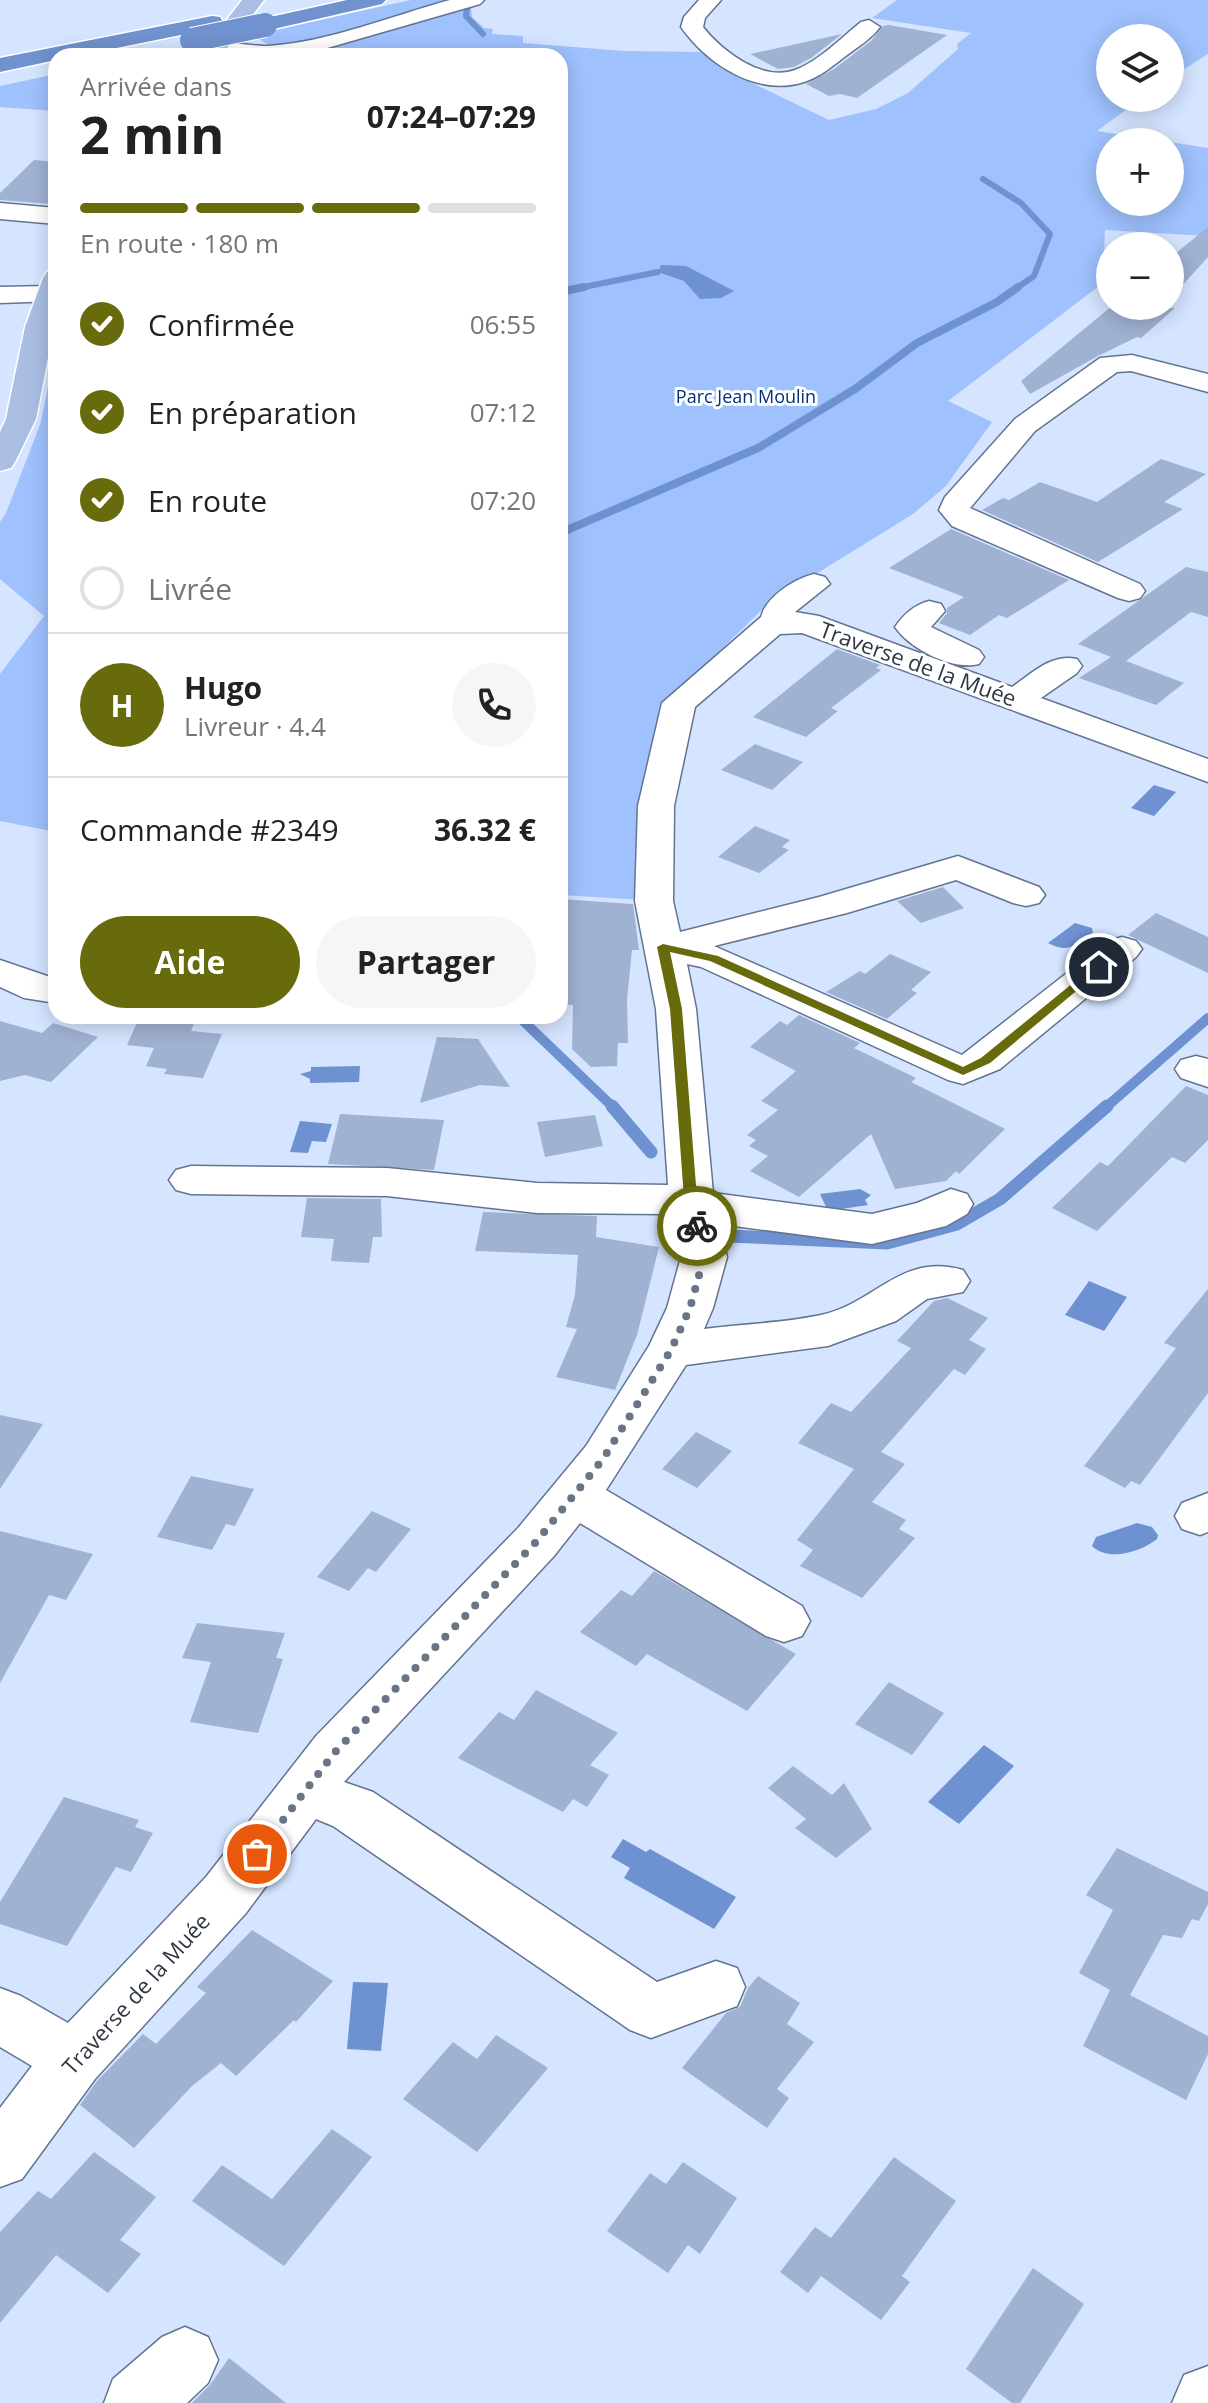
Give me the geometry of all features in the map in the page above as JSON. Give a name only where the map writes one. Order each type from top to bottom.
[{"type":"highway","points":[[155,48],[271,17],[315,0]]},
{"type":"highway","points":[[84,48],[212,22],[271,17],[375,0]]},
{"type":"highway","points":[[0,65],[48,55]]},
{"type":"highway","points":[[0,81],[48,72]]},
{"type":"main road","points":[[217,48],[253,0]]},
{"type":"main road","points":[[0,462],[21,419],[48,301]]},
{"type":"street","points":[[303,48],[473,0]]},
{"type":"street","points":[[710,0],[695,17],[692,27],[698,37],[710,50],[751,73],[782,79],[801,76],[869,27]]},
{"type":"street","points":[[0,211],[48,215]]},
{"type":"street","points":[[0,295],[48,297]]},
{"type":"street","points":[[0,319],[48,297]]},
{"type":"street","points":[[1129,591],[963,519],[954,510],[956,504],[1025,425],[1110,364],[1132,363],[1208,383]]},
{"type":"street","points":[[779,621],[777,615],[781,607],[814,584]]},
{"type":"street","points":[[929,611],[912,627],[922,636],[987,667],[964,681]]},
{"type":"street","name":"Traverse de la Muée","points":[[0,2158],[74,2059],[226,1895],[335,1752],[536,1542],[603,1459],[671,1350],[690,1308],[704,1257],[693,1206],[676,1009],[654,901],[656,806],[679,703],[730,657],[779,621],[807,623],[1208,771]]},
{"type":"street","points":[[1015,700],[1065,666]]},
{"type":"street","points":[[663,947],[833,905],[958,867],[1026,895]]},
{"type":"street","points":[[663,947],[713,958],[963,1071],[985,1060],[1122,949]]},
{"type":"street","points":[[0,972],[38,989],[48,990]]},
{"type":"street","points":[[191,1180],[387,1182],[537,1198],[665,1199],[693,1206],[872,1229],[930,1215],[951,1204]]},
{"type":"street","points":[[671,1350],[828,1330],[880,1310],[916,1284],[947,1281]]},
{"type":"street","points":[[574,1495],[784,1621]]},
{"type":"street","points":[[305,1792],[353,1809],[651,2011],[716,1987]]},
{"type":"street","points":[[0,2015],[74,2059]]},
{"type":"street","points":[[137,2403],[185,2360]]},
{"type":"green space","points":[[411,0],[469,0],[300,46],[273,48],[253,35]]},
{"type":"green space","name":"Parc Jean Moulin","points":[[897,0],[1208,0],[1208,54],[1184,69],[1184,24],[1096,24],[1096,112],[1123,112],[1101,128],[1096,128],[1096,216],[1184,216],[1184,144],[1208,148],[1208,236],[1184,235],[1184,232],[1096,232],[1096,288],[948,401],[992,422],[946,486],[913,514],[769,603],[665,704],[645,900],[568,895],[568,48],[311,48],[471,2],[472,17],[484,28],[493,29],[492,34],[523,36],[523,43],[624,51],[700,52],[750,82],[829,120],[876,109],[908,93],[958,49],[957,44],[971,33],[872,18]]},
{"type":"green space","points":[[48,76],[48,110],[0,107],[0,86]]},
{"type":"green space","points":[[48,387],[48,830],[0,821],[0,674],[44,616],[0,579],[0,522],[41,422]]},
{"type":"shaded area","points":[[661,265],[686,266],[734,291],[721,298],[700,299],[684,281],[658,272]]},
{"type":"shaded area","points":[[1154,785],[1176,792],[1154,816],[1131,808]]},
{"type":"shaded area","points":[[1075,923],[1092,928],[1093,933],[1066,948],[1048,943]]},
{"type":"shaded area","points":[[360,1066],[359,1082],[310,1083],[310,1079],[300,1074],[311,1071],[311,1067]]},
{"type":"shaded area","points":[[300,1121],[332,1124],[326,1142],[312,1141],[308,1153],[290,1152]]},
{"type":"shaded area","points":[[860,1189],[871,1195],[865,1200],[868,1205],[828,1211],[820,1194]]},
{"type":"shaded area","points":[[1089,1281],[1127,1297],[1104,1331],[1065,1315]]},
{"type":"shaded area","points":[[1137,1523],[1152,1527],[1158,1535],[1157,1539],[1142,1548],[1115,1554],[1099,1551],[1092,1546],[1096,1537]]},
{"type":"shaded area","points":[[984,1745],[1014,1766],[959,1824],[928,1802]]},
{"type":"shaded area","points":[[623,1839],[646,1852],[650,1849],[736,1897],[714,1929],[624,1878],[630,1868],[611,1857]]},
{"type":"shaded area","points":[[353,1982],[388,1983],[381,2051],[347,2049]]},
{"type":"building","points":[[883,26],[947,35],[857,98],[840,94],[829,96],[806,84],[834,69],[871,41]]},
{"type":"building","points":[[842,34],[794,67],[778,69],[750,54]]},
{"type":"building","points":[[34,160],[48,161],[48,204],[0,200],[0,193]]},
{"type":"building","points":[[1208,227],[1208,257],[1184,284],[1184,247]]},
{"type":"building","points":[[1096,319],[1161,320],[1141,338],[1137,337],[1098,356],[1030,394],[1021,381]]},
{"type":"building","points":[[1161,459],[1206,474],[1164,502],[1183,509],[1098,562],[982,510],[1003,498],[1009,500],[1040,482],[1097,502]]},
{"type":"building","points":[[951,529],[1069,580],[1007,618],[999,615],[970,635],[939,623],[947,608],[964,597],[889,568]]},
{"type":"building","points":[[1186,567],[1208,572],[1208,617],[1191,612],[1126,661],[1184,683],[1156,705],[1079,678],[1111,657],[1078,644]]},
{"type":"building","points":[[837,649],[880,665],[876,668],[881,670],[831,708],[838,711],[806,737],[753,717]]},
{"type":"building","points":[[755,744],[803,762],[772,790],[721,770]]},
{"type":"building","points":[[755,826],[790,840],[782,847],[789,850],[759,873],[718,857]]},
{"type":"building","points":[[943,887],[964,908],[921,923],[897,901]]},
{"type":"building","points":[[568,900],[633,904],[639,950],[632,950],[627,1000],[628,1043],[618,1043],[617,1066],[591,1067],[572,1049],[573,1005],[568,1005]]},
{"type":"building","points":[[1156,913],[1208,937],[1208,973],[1128,935]]},
{"type":"building","points":[[890,954],[931,972],[911,990],[917,993],[887,1019],[826,992],[860,971],[865,974]]},
{"type":"building","points":[[799,1015],[860,1043],[854,1048],[916,1078],[911,1082],[1005,1129],[959,1174],[956,1171],[946,1181],[895,1189],[871,1134],[799,1197],[750,1171],[768,1156],[749,1146],[756,1140],[747,1135],[778,1110],[761,1101],[796,1071],[750,1047],[780,1021],[787,1025]]},
{"type":"building","points":[[0,1021],[42,1033],[56,1024],[98,1037],[51,1082],[25,1075],[0,1081]]},
{"type":"building","points":[[136,1024],[194,1024],[191,1031],[222,1034],[203,1078],[164,1074],[167,1069],[146,1066],[154,1048],[127,1045]]},
{"type":"building","points":[[437,1037],[478,1039],[510,1087],[480,1085],[420,1103]]},
{"type":"building","points":[[1186,1086],[1208,1095],[1208,1140],[1185,1163],[1172,1157],[1097,1231],[1052,1208],[1100,1162],[1108,1166]]},
{"type":"building","points":[[340,1114],[444,1120],[434,1170],[328,1164]]},
{"type":"building","points":[[595,1115],[603,1146],[545,1157],[537,1122]]},
{"type":"building","points":[[307,1198],[381,1199],[382,1237],[373,1237],[369,1263],[331,1261],[334,1239],[301,1237]]},
{"type":"building","points":[[483,1212],[597,1216],[596,1237],[659,1247],[637,1335],[615,1390],[556,1377],[577,1329],[566,1327],[575,1295],[578,1255],[475,1251]]},
{"type":"building","points":[[1208,1289],[1208,1393],[1140,1485],[1131,1481],[1125,1488],[1084,1466],[1176,1348],[1164,1343]]},
{"type":"building","points":[[947,1298],[988,1318],[969,1340],[986,1349],[965,1375],[954,1369],[881,1452],[905,1464],[872,1502],[906,1520],[899,1529],[915,1538],[862,1598],[800,1566],[813,1550],[797,1540],[854,1469],[798,1443],[831,1403],[851,1412],[911,1348],[897,1341],[934,1301]]},
{"type":"building","points":[[0,1415],[43,1424],[0,1489]]},
{"type":"building","points":[[696,1432],[732,1451],[697,1488],[662,1469]]},
{"type":"building","points":[[191,1476],[254,1489],[235,1526],[226,1524],[212,1550],[157,1537]]},
{"type":"building","points":[[372,1511],[411,1529],[376,1572],[368,1568],[349,1591],[317,1577]]},
{"type":"building","points":[[0,1531],[93,1554],[66,1600],[49,1595],[0,1683]]},
{"type":"building","points":[[654,1571],[796,1654],[747,1711],[647,1654],[636,1666],[580,1632],[621,1590],[632,1596]]},
{"type":"building","points":[[197,1623],[285,1633],[276,1658],[283,1659],[258,1733],[190,1722],[211,1662],[182,1658]]},
{"type":"building","points":[[889,1682],[944,1713],[912,1755],[855,1724]]},
{"type":"building","points":[[536,1690],[618,1733],[590,1765],[609,1775],[587,1807],[573,1799],[563,1812],[458,1758],[499,1712],[514,1720]]},
{"type":"building","points":[[793,1766],[832,1795],[844,1783],[872,1829],[836,1858],[795,1828],[806,1819],[768,1788]]},
{"type":"building","points":[[64,1797],[139,1820],[135,1827],[153,1833],[131,1872],[116,1867],[67,1946],[0,1924],[0,1902]]},
{"type":"building","points":[[1117,1848],[1208,1892],[1208,1904],[1199,1921],[1192,1919],[1182,1938],[1163,1935],[1130,1995],[1208,2036],[1208,2054],[1186,2100],[1083,2046],[1110,1990],[1079,1973],[1113,1910],[1086,1895]]},
{"type":"building","points":[[252,1930],[333,1981],[296,2022],[294,2020],[236,2076],[221,2063],[192,2086],[134,2148],[80,2105],[97,2081],[143,2034],[156,2044],[206,1993],[197,1987]]},
{"type":"building","points":[[758,1976],[800,2003],[787,2024],[814,2042],[777,2089],[789,2098],[767,2128],[682,2068],[726,2013],[740,2007],[748,1988]]},
{"type":"building","points":[[496,2035],[548,2068],[477,2152],[403,2099],[453,2042],[477,2059]]},
{"type":"building","points":[[332,2129],[372,2157],[284,2266],[192,2201],[222,2165],[272,2199]]},
{"type":"building","points":[[94,2152],[156,2197],[120,2240],[141,2254],[108,2293],[56,2255],[0,2323],[0,2232],[38,2191],[51,2199]]},
{"type":"building","points":[[894,2157],[956,2201],[902,2276],[910,2282],[881,2320],[821,2276],[808,2293],[780,2272],[815,2227],[831,2238]]},
{"type":"building","points":[[683,2162],[737,2198],[700,2254],[688,2245],[668,2273],[607,2231],[650,2173],[666,2184]]},
{"type":"building","points":[[1033,2268],[1084,2304],[1020,2403],[1012,2403],[966,2369]]},
{"type":"building","points":[[229,2358],[286,2403],[192,2403],[210,2385]]},
{"type":"waterway","points":[[468,2],[466,16],[483,34]]},
{"type":"waterway","points":[[983,179],[1021,203],[1050,234],[1034,276],[1015,289]]},
{"type":"waterway","points":[[574,289],[658,272]]},
{"type":"waterway","points":[[568,290],[584,287]]},
{"type":"waterway","points":[[568,530],[758,448],[855,389],[917,343],[997,302],[1018,287]]},
{"type":"waterway","points":[[1105,1108],[1208,1018]]},
{"type":"waterway","points":[[526,1024],[612,1106]]},
{"type":"waterway","points":[[612,1106],[651,1152]]},
{"type":"waterway","points":[[728,1236],[887,1243],[957,1224],[1000,1199],[1107,1106]]},
{"type":"way so far","points":[[257,1854],[335,1752],[536,1542],[603,1459],[671,1350],[690,1308],[704,1257],[697,1226]]},
{"type":"route","points":[[697,1226],[691,1198],[676,1009],[663,947],[713,958],[963,1071],[985,1060],[1099,967]]}]
